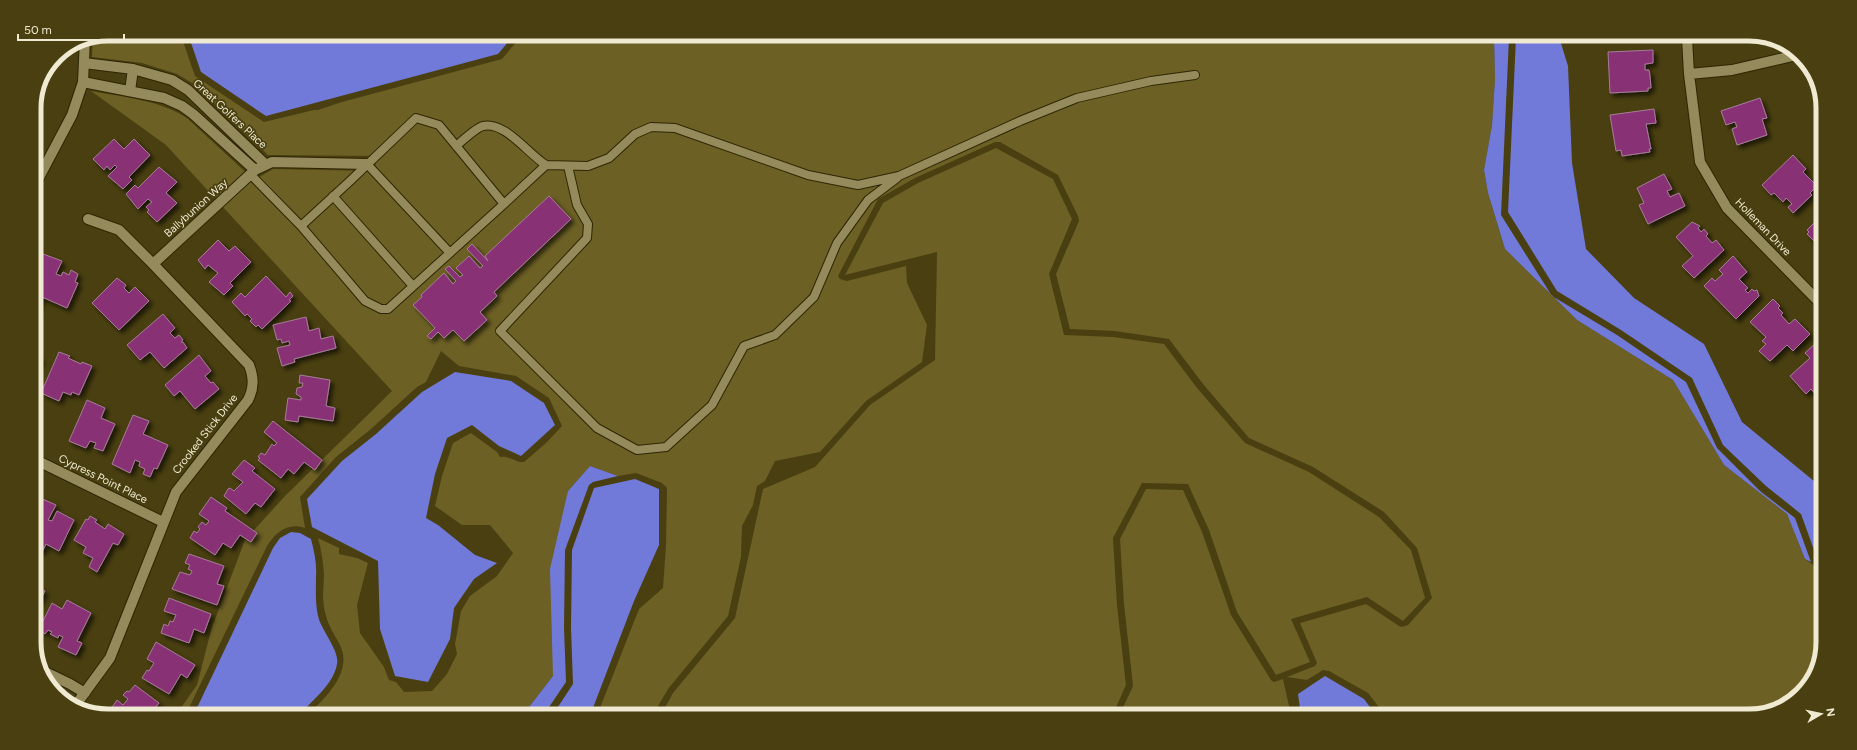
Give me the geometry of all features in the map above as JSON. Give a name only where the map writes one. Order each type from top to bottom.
[{"type":"street","name":"Holleman Drive","points":[[1687,41],[1689,74],[1700,162],[1727,208],[1816,298]]},
{"type":"street","points":[[41,174],[72,115],[83,82],[85,45]]},
{"type":"street","points":[[1689,74],[1732,70],[1791,56]]},
{"type":"street","name":"Great Golfers Place","points":[[84,63],[133,70],[172,80],[188,90],[266,164]]},
{"type":"street","points":[[130,91],[133,70]]},
{"type":"street","points":[[83,82],[164,98],[182,106],[193,114],[252,172]]},
{"type":"street","name":"Great Golfers Place","points":[[252,172],[272,162],[367,164]]},
{"type":"street","name":"Ballybunion Way","points":[[153,264],[252,172]]},
{"type":"street","name":"Crooked Stick Drive","points":[[78,702],[113,653],[176,492],[248,400],[251,393],[253,378],[249,365],[153,264],[118,230],[88,219]]},
{"type":"street","name":"Cypress Point Place","points":[[41,462],[163,522]]},
{"type":"street","points":[[49,674],[70,684],[85,694]]},
{"type":"lane","points":[[456,146],[482,126],[492,126],[502,129],[535,158],[546,165],[588,166],[609,158],[635,134],[652,126],[675,128],[808,176],[858,185],[899,176],[1020,120],[1077,98],[1151,81],[1195,75]]},
{"type":"lane","points":[[301,226],[416,118],[439,125],[504,204]]},
{"type":"lane","points":[[367,164],[450,253]]},
{"type":"lane","points":[[252,172],[301,226],[365,301],[380,309],[388,309],[546,165]]},
{"type":"lane","points":[[568,166],[577,205],[588,224],[587,238],[500,331],[597,428],[637,450],[666,447],[712,405],[744,346],[775,335],[814,297],[838,243],[850,225],[868,200],[899,176]]},
{"type":"lane","points":[[333,196],[413,286]]},
{"type":"shaded area","points":[[181,41],[184,44],[195,76],[264,122],[318,110],[342,102],[502,59],[517,41],[1494,41],[1495,79],[1492,125],[1484,170],[1488,193],[1505,249],[1577,320],[1673,380],[1724,465],[1787,514],[1805,559],[1816,567],[1816,642],[1812,664],[1802,683],[1786,698],[1762,708],[1749,709],[1380,709],[1368,693],[1329,671],[1323,670],[1307,680],[1287,677],[1315,666],[1317,663],[1300,623],[1366,604],[1399,626],[1402,627],[1408,625],[1432,598],[1417,548],[1384,512],[1313,467],[1249,438],[1203,384],[1169,339],[1115,331],[1070,329],[1056,274],[1079,221],[1078,216],[1058,175],[1000,142],[995,142],[915,178],[878,199],[838,276],[840,279],[847,281],[906,266],[907,283],[927,325],[922,362],[866,401],[820,452],[775,461],[765,481],[757,486],[753,505],[742,526],[741,557],[728,616],[668,689],[656,709],[600,709],[639,609],[663,588],[666,545],[667,488],[662,483],[636,473],[618,476],[590,466],[568,491],[553,644],[553,676],[528,709],[314,709],[337,681],[343,663],[343,653],[325,612],[323,599],[324,569],[318,538],[339,548],[339,554],[357,558],[368,563],[357,605],[360,633],[384,667],[389,680],[396,682],[404,692],[432,691],[447,674],[457,654],[455,644],[461,611],[470,596],[497,576],[513,553],[490,525],[462,525],[435,506],[442,476],[453,443],[471,433],[497,452],[500,457],[506,457],[524,462],[546,443],[562,426],[549,398],[516,376],[459,366],[441,351],[426,382],[417,387],[371,429],[336,457],[300,497],[305,528],[299,526],[288,527],[274,536],[267,546],[188,709],[180,709],[197,685],[212,627],[245,540],[285,496],[392,391],[166,145],[91,91],[129,97],[154,103],[166,107],[188,119],[254,180],[273,169],[375,171],[376,156],[268,155],[194,84],[177,74],[142,63],[92,57],[93,43],[95,42]]},
{"type":"shaded area","points":[[996,148],[1053,179],[1072,219],[1049,274],[1064,335],[1113,337],[1164,344],[1197,388],[1245,443],[1309,472],[1379,517],[1411,550],[1425,598],[1403,621],[1367,597],[1291,619],[1310,662],[1276,675],[1237,612],[1209,530],[1188,484],[1142,483],[1113,538],[1117,605],[1126,685],[1115,709],[664,709],[673,693],[735,618],[763,489],[815,467],[870,405],[935,360],[937,252],[845,275],[883,203],[918,183]]},
{"type":"shaded area","points":[[1146,489],[1183,490],[1202,532],[1231,615],[1271,680],[1274,682],[1283,679],[1290,709],[1122,709],[1133,686],[1124,604],[1120,539]]},
{"type":"water","points":[[190,41],[509,41],[498,54],[266,116],[201,72]]},
{"type":"water","points":[[1494,41],[1509,41],[1501,215],[1551,294],[1505,249],[1488,193],[1484,170],[1492,125],[1495,79]]},
{"type":"water","points":[[1516,41],[1560,41],[1568,66],[1572,163],[1586,249],[1634,298],[1704,344],[1742,422],[1816,483],[1816,555],[1801,514],[1766,486],[1723,445],[1692,378],[1621,330],[1557,291],[1508,212]]},
{"type":"water","points":[[1554,297],[1617,335],[1686,382],[1717,448],[1760,491],[1795,518],[1811,562],[1805,559],[1787,514],[1724,465],[1673,380],[1577,320]]},
{"type":"water","points":[[455,372],[511,381],[544,403],[555,425],[521,456],[499,446],[472,425],[447,438],[435,474],[426,518],[438,525],[475,555],[497,563],[474,579],[454,608],[450,639],[428,682],[395,676],[380,629],[378,561],[312,527],[307,499],[342,461],[376,434],[422,392]]},
{"type":"water","points":[[590,466],[618,476],[593,482],[589,485],[565,550],[564,628],[566,682],[548,709],[528,709],[553,676],[550,569],[568,491]]},
{"type":"water","points":[[635,479],[659,489],[659,545],[634,601],[593,709],[557,709],[573,684],[571,628],[572,550],[594,488]]},
{"type":"water","points":[[291,532],[300,533],[311,539],[316,562],[316,601],[318,616],[336,653],[337,659],[337,664],[332,678],[305,709],[196,709],[273,548],[280,538]]},
{"type":"water","points":[[1325,676],[1364,699],[1372,709],[1300,709],[1298,694]]},
{"type":"building","points":[[1653,50],[1653,63],[1645,64],[1645,70],[1649,70],[1650,76],[1651,88],[1648,88],[1648,91],[1610,93],[1608,52]]},
{"type":"building","points":[[1760,98],[1767,118],[1762,119],[1767,135],[1737,145],[1732,129],[1737,127],[1735,122],[1726,125],[1721,111]]},
{"type":"building","points":[[1654,109],[1656,123],[1646,124],[1651,149],[1649,149],[1650,152],[1622,156],[1621,150],[1616,151],[1610,115]]},
{"type":"building","points":[[114,139],[124,149],[134,139],[150,155],[129,177],[132,180],[123,189],[108,176],[117,167],[115,165],[110,170],[107,166],[104,170],[93,159]]},
{"type":"building","points":[[1793,155],[1806,169],[1803,172],[1816,185],[1816,187],[1810,193],[1812,195],[1793,213],[1788,207],[1792,204],[1786,198],[1783,202],[1774,193],[1771,195],[1762,185]]},
{"type":"building","points":[[159,167],[177,182],[166,193],[177,203],[157,222],[147,212],[149,210],[146,207],[152,202],[148,199],[138,209],[126,194],[135,185],[138,188]]},
{"type":"building","points":[[1664,174],[1672,189],[1667,191],[1670,197],[1679,193],[1685,206],[1648,224],[1639,205],[1644,203],[1637,188]]},
{"type":"building","points":[[549,196],[571,219],[494,292],[497,296],[480,312],[487,320],[464,341],[453,330],[444,338],[438,332],[431,339],[427,336],[435,328],[413,305],[422,297],[421,295],[444,273],[453,284],[456,281],[445,269],[449,266],[460,277],[463,275],[456,268],[469,256],[480,268],[483,266],[467,249],[472,244],[488,261],[485,256]]},
{"type":"building","points":[[1816,221],[1815,242],[1807,234],[1809,232],[1807,230]]},
{"type":"building","points":[[1692,222],[1700,226],[1698,228],[1701,232],[1704,229],[1708,234],[1706,236],[1712,243],[1716,240],[1724,250],[1694,278],[1682,266],[1693,256],[1676,237]]},
{"type":"building","points":[[218,240],[229,251],[235,246],[251,262],[230,283],[233,286],[224,295],[209,282],[218,273],[208,265],[205,269],[198,260]]},
{"type":"building","points":[[43,254],[62,261],[56,274],[61,276],[63,272],[69,275],[71,270],[78,274],[75,282],[78,283],[67,308],[42,297],[41,299],[41,258]]},
{"type":"building","points":[[1733,256],[1747,272],[1739,279],[1748,288],[1745,290],[1748,293],[1752,289],[1754,291],[1757,290],[1759,296],[1736,319],[1704,286],[1712,278],[1715,281],[1723,274],[1719,270]]},
{"type":"building","points":[[266,276],[286,297],[290,292],[293,296],[289,300],[291,301],[262,329],[258,325],[256,327],[250,321],[252,319],[247,314],[245,316],[232,302],[241,293],[245,297]]},
{"type":"building","points":[[117,278],[126,285],[124,288],[129,293],[135,287],[149,301],[119,330],[92,303]]},
{"type":"building","points":[[1773,299],[1780,306],[1778,308],[1783,313],[1781,315],[1789,324],[1795,319],[1810,334],[1793,351],[1787,345],[1770,361],[1759,351],[1766,344],[1762,341],[1766,337],[1750,322]]},
{"type":"building","points":[[163,314],[175,328],[170,333],[175,338],[179,335],[183,340],[181,342],[183,342],[187,348],[164,368],[150,352],[140,360],[127,345]]},
{"type":"building","points":[[306,317],[309,331],[319,328],[321,339],[333,336],[336,348],[294,359],[295,362],[282,366],[277,348],[290,345],[289,341],[282,343],[281,339],[277,340],[273,325]]},
{"type":"building","points":[[1816,343],[1816,395],[1811,389],[1806,394],[1790,376],[1810,358],[1805,353]]},
{"type":"building","points":[[59,352],[70,356],[68,358],[81,364],[82,362],[92,366],[79,395],[72,392],[71,395],[63,392],[59,401],[41,393]]},
{"type":"building","points":[[199,355],[211,371],[205,376],[219,389],[195,409],[180,391],[174,396],[165,385]]},
{"type":"building","points":[[300,375],[330,380],[326,406],[335,408],[333,421],[299,416],[298,422],[285,420],[288,398],[301,400],[301,397],[296,394],[297,388],[302,387],[303,383],[299,383]]},
{"type":"building","points":[[87,400],[105,408],[101,418],[115,424],[103,451],[94,448],[96,443],[90,441],[86,448],[69,441]]},
{"type":"building","points":[[133,415],[149,421],[143,434],[168,445],[157,469],[154,468],[150,477],[143,474],[145,469],[139,466],[140,462],[135,460],[130,473],[112,464]]},
{"type":"building","points":[[273,421],[322,460],[315,470],[304,462],[294,474],[288,469],[281,478],[258,460],[261,453],[265,455],[272,444],[274,446],[277,443],[264,432]]},
{"type":"building","points":[[244,460],[255,468],[252,471],[275,489],[261,507],[255,503],[246,514],[224,496],[228,489],[230,488],[234,491],[243,482],[232,474]]},
{"type":"building","points":[[211,497],[227,508],[225,511],[257,533],[251,542],[240,535],[231,548],[223,543],[215,555],[190,538],[194,531],[197,533],[200,529],[198,527],[202,522],[206,525],[209,521],[199,514]]},
{"type":"building","points":[[41,498],[56,505],[48,520],[52,521],[57,511],[74,520],[59,551],[46,544],[42,552]]},
{"type":"building","points":[[90,516],[97,520],[95,522],[105,529],[108,524],[124,534],[118,545],[113,543],[97,572],[89,567],[93,558],[83,553],[86,547],[74,540],[86,519],[88,520]]},
{"type":"building","points":[[189,554],[224,566],[217,584],[224,586],[217,605],[172,589],[180,572],[190,575],[192,571],[188,569],[190,565],[185,563]]},
{"type":"building","points":[[41,589],[45,591],[41,598]]},
{"type":"building","points":[[169,598],[211,614],[204,633],[194,629],[189,643],[161,633],[164,624],[168,626],[170,621],[173,622],[176,615],[164,611]]},
{"type":"building","points":[[67,600],[91,613],[77,641],[82,643],[76,655],[58,647],[63,637],[59,635],[58,638],[50,634],[52,632],[48,630],[45,634],[41,631],[41,625],[52,603],[62,609]]},
{"type":"building","points":[[156,642],[195,665],[187,678],[181,674],[169,694],[142,678],[154,663],[147,659]]},
{"type":"building","points":[[135,685],[159,703],[154,709],[111,709],[117,700],[123,705],[128,699],[123,695],[127,691],[129,692]]}]
